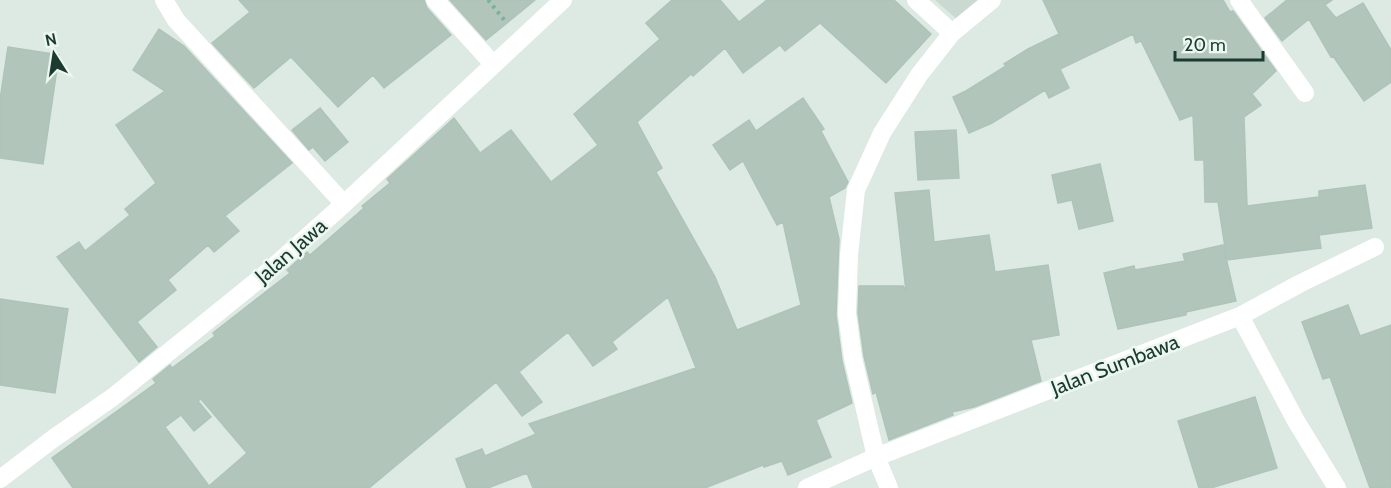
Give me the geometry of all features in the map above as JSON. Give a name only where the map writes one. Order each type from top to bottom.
[{"type":"street","points":[[164,0],[176,20],[344,204]]},
{"type":"street","points":[[435,0],[493,64]]},
{"type":"street","name":"Jalan Jawa","points":[[0,479],[113,397],[263,276],[344,204],[563,0]]},
{"type":"street","points":[[916,0],[952,33]]},
{"type":"street","points":[[889,488],[876,457],[853,357],[847,314],[849,255],[856,190],[882,133],[920,75],[952,33],[992,0]]},
{"type":"street","points":[[1239,0],[1305,93]]},
{"type":"street","name":"Jalan Sumbawa","points":[[807,488],[876,457],[1240,316],[1375,247]]},
{"type":"street","points":[[1240,316],[1296,421],[1337,488]]},
{"type":"shaded area","points":[[935,0],[1000,0],[968,29]]},
{"type":"building","points":[[239,0],[424,0],[427,8],[451,35],[384,88],[373,75],[338,107],[291,57],[254,88],[212,43],[250,12]]},
{"type":"building","points":[[450,0],[535,0],[486,40]]},
{"type":"building","points":[[672,0],[720,0],[739,22],[767,0],[894,0],[931,34],[886,83],[820,23],[785,51],[780,45],[743,73],[725,48],[693,76],[691,74],[637,122],[662,168],[656,172],[715,277],[737,330],[801,305],[783,222],[777,225],[743,161],[730,170],[713,145],[749,120],[756,131],[803,98],[824,129],[821,131],[848,182],[845,188],[829,197],[839,239],[836,315],[842,361],[852,403],[816,420],[831,457],[788,475],[782,461],[764,467],[763,465],[705,488],[533,488],[527,473],[488,488],[467,488],[456,459],[482,449],[485,456],[536,434],[529,424],[696,368],[668,297],[612,342],[617,349],[593,366],[568,332],[519,372],[542,402],[522,416],[496,382],[369,488],[73,488],[52,458],[156,383],[153,379],[170,365],[172,368],[215,336],[213,333],[290,273],[287,270],[307,252],[310,255],[364,208],[362,206],[390,183],[387,179],[454,118],[480,153],[511,130],[551,182],[598,145],[574,114],[660,39],[646,23]],"holes":[[[201,399],[247,453],[209,486],[165,427],[181,415],[194,431],[211,417],[198,401]]]},
{"type":"building","points":[[1043,0],[1223,0],[1276,71],[1252,94],[1261,105],[1244,117],[1247,206],[1319,197],[1319,191],[1365,185],[1372,228],[1319,235],[1321,248],[1227,260],[1218,202],[1205,202],[1204,160],[1195,160],[1193,115],[1180,120],[1141,41],[1136,43],[1133,34],[1060,69],[1069,88],[1049,98],[1045,90],[992,123],[969,133],[953,97],[1006,66],[1004,64],[1028,49],[1059,34]]},
{"type":"building","points":[[1287,0],[1332,0],[1325,5],[1336,18],[1363,3],[1391,50],[1391,82],[1364,101],[1333,56],[1331,57],[1309,19],[1282,41],[1265,18]]},
{"type":"building","points":[[159,29],[184,46],[292,163],[225,216],[239,231],[214,252],[208,245],[168,280],[176,290],[137,322],[157,347],[139,362],[57,257],[79,242],[85,251],[130,215],[125,209],[156,183],[116,125],[165,91],[133,70]]},
{"type":"building","points":[[8,47],[59,55],[43,164],[0,158],[0,100]]},
{"type":"building","points":[[320,108],[348,142],[325,161],[313,147],[309,150],[292,130]]},
{"type":"building","points":[[956,130],[959,178],[918,180],[915,132]]},
{"type":"building","points":[[1100,164],[1113,221],[1079,229],[1072,200],[1058,203],[1052,175]]},
{"type":"building","points":[[929,190],[934,242],[989,235],[995,272],[1048,265],[1059,335],[1031,340],[1041,381],[974,407],[952,412],[953,415],[889,440],[876,392],[873,394],[864,356],[858,313],[859,286],[903,286],[906,291],[895,193]]},
{"type":"building","points":[[1223,245],[1236,301],[1186,312],[1186,315],[1118,329],[1104,273],[1134,266],[1135,270],[1185,261],[1183,254]]},
{"type":"building","points":[[0,299],[68,309],[55,393],[0,385]]},
{"type":"building","points":[[1348,305],[1360,336],[1391,325],[1391,488],[1370,488],[1330,377],[1323,379],[1302,322]]},
{"type":"building","points":[[1255,397],[1277,468],[1211,488],[1199,488],[1178,421]]}]
